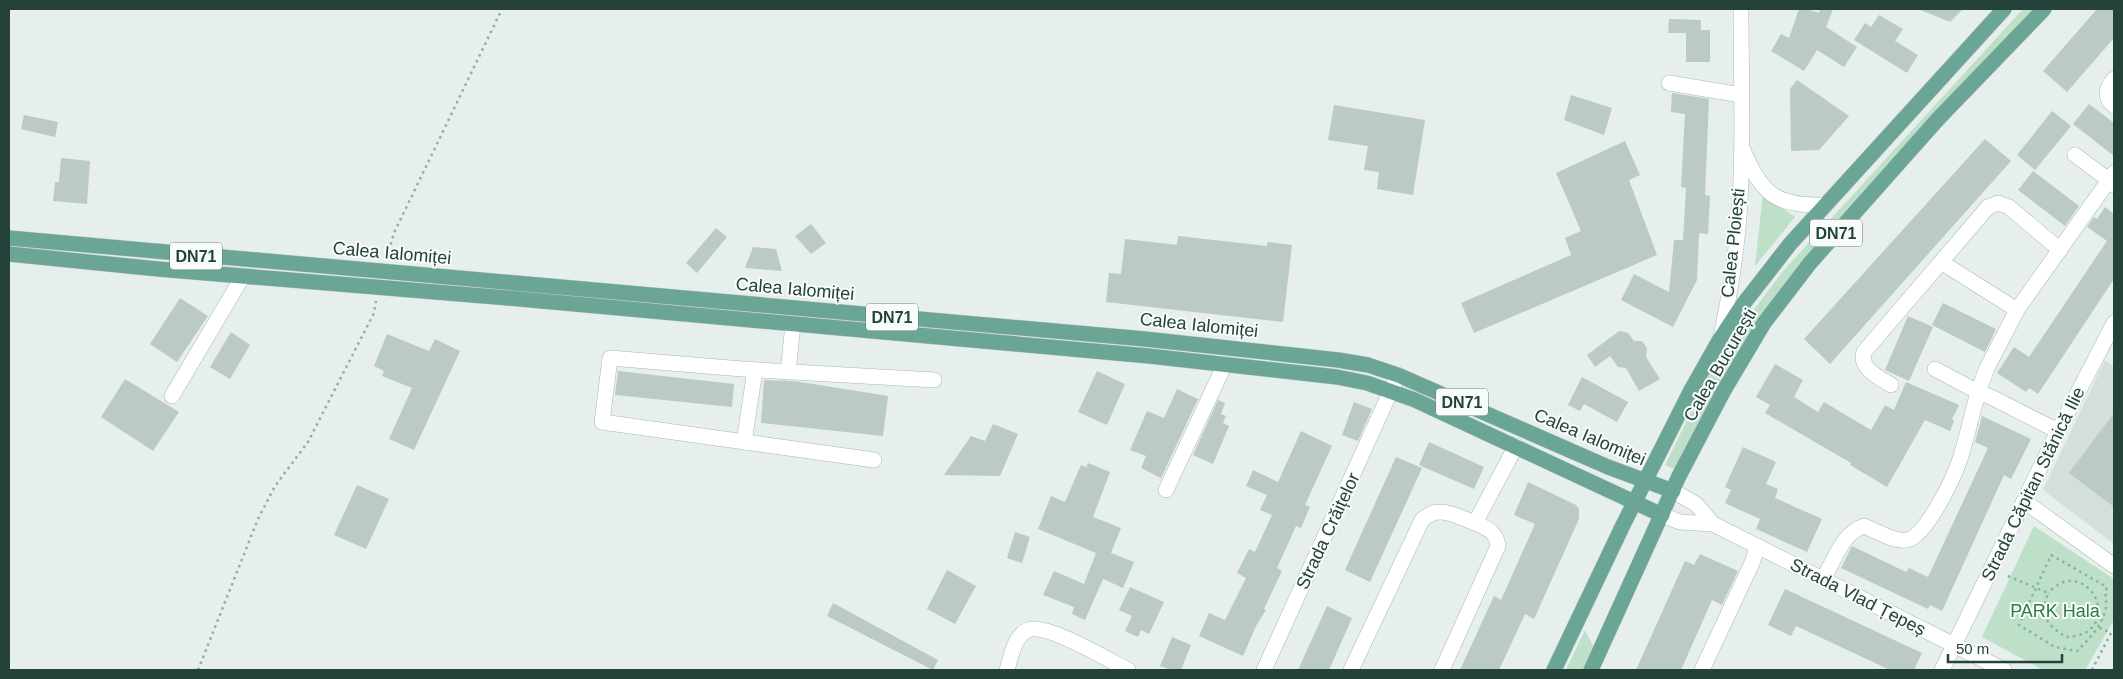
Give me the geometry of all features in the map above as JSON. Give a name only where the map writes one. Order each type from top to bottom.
[{"type":"main road","name":"Calea București","points":[[1554,670],[1634,502],[1690,392],[1720,339],[1756,286],[1824,205],[2004,9]]},
{"type":"main road","name":"Calea București","points":[[1591,670],[1673,491],[1744,353],[1781,300],[1829,242],[1938,119],[2044,9]]},
{"type":"main road","name":"Calea Ialomiței","points":[[9,238],[624,291],[1229,347],[1338,360],[1368,365],[1398,375],[1608,467],[1673,491]]},
{"type":"main road","name":"Calea Ialomiței","points":[[10,257],[380,287],[793,324],[1225,364],[1337,377],[1367,383],[1392,391],[1516,446],[1662,515]]},
{"type":"street","name":"Calea Ploiești","points":[[1720,339],[1735,259],[1739,217],[1741,9]]},
{"type":"street","points":[[2114,79],[2110,84],[2107,94],[2109,102],[2114,106]]},
{"type":"street","points":[[1669,83],[1741,95]]},
{"type":"street","name":"Calea Ploiești","points":[[1741,146],[1761,184],[1777,198],[1798,206],[1824,205]]},
{"type":"street","points":[[1823,578],[1846,536],[1855,529],[1864,526],[1893,539],[1906,540],[1916,537],[1930,521],[1960,460],[1978,392],[1987,368],[2017,310],[2112,179],[2075,155]]},
{"type":"street","points":[[1890,385],[1873,374],[1865,366],[1862,358],[1864,352],[1988,207],[1998,203],[2009,207],[2060,250]]},
{"type":"street","points":[[1941,262],[2017,310]]},
{"type":"street","points":[[172,396],[243,276]]},
{"type":"street","points":[[788,372],[793,324]]},
{"type":"street","name":"Strada Căpitan Stănică Ilie","points":[[1942,670],[2058,432],[2114,326]]},
{"type":"street","points":[[874,460],[602,422],[610,358],[755,370],[934,380]]},
{"type":"street","points":[[1166,490],[1225,364]]},
{"type":"street","points":[[1935,369],[2058,432]]},
{"type":"street","points":[[744,442],[755,370]]},
{"type":"street","name":"Strada Crăițelor","points":[[1264,670],[1398,375]]},
{"type":"street","points":[[1475,523],[1516,446]]},
{"type":"street","name":"Strada Vlad Țepeș","points":[[1673,491],[1696,504],[1713,524]]},
{"type":"street","points":[[2024,501],[2114,566]]},
{"type":"street","points":[[1351,670],[1422,520],[1429,513],[1437,511],[1475,523],[1492,531],[1496,536],[1498,546],[1442,670]]},
{"type":"street","name":"Strada Vlad Țepeș","points":[[1662,515],[1680,522],[1713,524],[2004,670]]},
{"type":"street","points":[[1702,670],[1752,563],[1758,546]]},
{"type":"street","points":[[1007,670],[1013,648],[1020,636],[1028,630],[1039,628],[1053,632],[1128,670]]},
{"type":"path","points":[[383,271],[394,233],[502,9]]},
{"type":"path","points":[[198,670],[258,519],[276,486],[308,442],[374,312],[380,287]]},
{"type":"path","points":[[2051,555],[2107,588],[2104,596],[2106,605],[2096,626],[2076,651],[2055,647],[2019,625],[2051,555]]},
{"type":"path","points":[[2008,576],[2048,593]]},
{"type":"path","points":[[2068,581],[2083,584],[2095,594],[2099,610],[2096,626],[2084,634],[2066,637],[2049,626],[2043,608],[2048,593],[2059,584],[2068,581]]},
{"type":"path","points":[[2092,670],[2111,633],[2096,626]]},
{"type":"shaded area","points":[[2105,360],[2114,367],[2114,544],[2043,490]]},
{"type":"green space","points":[[2023,9],[2034,9],[1874,183],[1755,326],[1676,470],[1665,465],[1718,357],[1783,271]]},
{"type":"green space","points":[[1763,194],[1795,217],[1755,266]]},
{"type":"green space","name":"PARK Hala","points":[[2034,526],[2114,579],[2114,620],[2085,670],[2043,670],[1982,637]]},
{"type":"green space","points":[[1585,630],[1594,648],[1584,670],[1566,670]]},
{"type":"building","points":[[1799,9],[1807,9],[1819,13],[1820,9],[1833,9],[1826,27],[1857,47],[1844,67],[1817,50],[1804,71],[1771,51],[1781,34],[1789,38]]},
{"type":"building","points":[[1918,9],[1963,9],[1950,22]]},
{"type":"building","points":[[2097,9],[2114,9],[2114,38],[2067,92],[2043,71]]},
{"type":"building","points":[[1879,15],[1903,29],[1895,41],[1918,55],[1907,73],[1854,40],[1865,23],[1871,27]]},
{"type":"building","points":[[1669,19],[1701,20],[1701,30],[1710,30],[1710,62],[1686,62],[1686,33],[1668,33]]},
{"type":"building","points":[[1797,80],[1849,116],[1819,150],[1791,151],[1790,89]]},
{"type":"building","points":[[1672,93],[1709,99],[1705,195],[1710,196],[1708,234],[1699,233],[1697,280],[1673,327],[1621,300],[1634,274],[1669,292],[1674,240],[1683,240],[1686,188],[1681,187],[1685,114],[1671,112]]},
{"type":"building","points":[[1571,95],[1612,108],[1604,135],[1564,120]]},
{"type":"building","points":[[2089,104],[2114,123],[2114,156],[2073,124]]},
{"type":"building","points":[[1334,105],[1425,120],[1413,195],[1377,189],[1379,172],[1364,170],[1368,146],[1328,140]]},
{"type":"building","points":[[2052,111],[2071,126],[2035,170],[2017,155]]},
{"type":"building","points":[[24,115],[58,122],[55,137],[21,129]]},
{"type":"building","points":[[1985,139],[2011,161],[1830,364],[1804,339]]},
{"type":"building","points":[[1625,141],[1640,175],[1629,180],[1657,255],[1474,333],[1461,303],[1571,255],[1565,238],[1581,231],[1556,173]]},
{"type":"building","points":[[61,158],[90,161],[87,204],[53,201],[55,182],[59,182]]},
{"type":"building","points":[[2033,171],[2079,206],[2065,226],[2018,190]]},
{"type":"building","points":[[2105,207],[2114,214],[2114,279],[2038,394],[2029,388],[2026,392],[1997,373],[2014,347],[2029,357],[2107,241],[2087,227],[2094,217],[2097,219]]},
{"type":"building","points":[[811,224],[826,243],[811,254],[795,236]]},
{"type":"building","points":[[716,228],[727,237],[697,273],[686,263]]},
{"type":"building","points":[[1178,236],[1267,246],[1267,242],[1292,245],[1283,322],[1106,302],[1109,273],[1121,274],[1125,239],[1177,245]]},
{"type":"building","points":[[753,247],[776,249],[782,271],[745,268]]},
{"type":"building","points":[[180,298],[208,316],[177,362],[150,344]]},
{"type":"building","points":[[1943,303],[1996,329],[1985,352],[1932,325]]},
{"type":"building","points":[[1908,316],[1933,327],[1909,381],[1885,370]]},
{"type":"building","points":[[1619,331],[1628,333],[1634,341],[1642,341],[1647,348],[1646,357],[1660,379],[1639,391],[1626,368],[1618,367],[1610,356],[1595,367],[1587,355]]},
{"type":"building","points":[[231,332],[250,345],[230,379],[210,367]]},
{"type":"building","points":[[387,334],[429,351],[435,339],[460,351],[414,450],[389,439],[412,388],[382,376],[384,371],[374,366]]},
{"type":"building","points":[[1775,364],[1803,380],[1794,397],[1818,412],[1824,402],[1871,430],[1885,405],[1894,410],[1906,382],[1959,405],[1952,419],[1954,421],[1950,431],[1925,420],[1887,487],[1850,465],[1851,463],[1765,413],[1770,405],[1756,397]]},
{"type":"building","points":[[618,371],[734,384],[732,407],[615,395]]},
{"type":"building","points":[[1097,371],[1125,384],[1107,425],[1078,412]]},
{"type":"building","points":[[1582,377],[1628,402],[1617,422],[1584,404],[1580,411],[1568,405]]},
{"type":"building","points":[[125,379],[179,412],[153,451],[101,417]]},
{"type":"building","points":[[764,380],[794,381],[888,396],[883,436],[761,423]]},
{"type":"building","points":[[1177,389],[1198,399],[1161,478],[1141,468],[1146,456],[1130,450],[1147,411],[1164,418]]},
{"type":"building","points":[[1218,400],[1225,403],[1221,414],[1226,416],[1223,423],[1229,426],[1213,464],[1193,455]]},
{"type":"building","points":[[1354,402],[1372,409],[1358,441],[1342,435]]},
{"type":"building","points":[[2114,413],[2114,507],[2069,473]]},
{"type":"building","points":[[1982,416],[2031,439],[2011,479],[2004,475],[1942,611],[1930,605],[1928,609],[1841,568],[1852,546],[1906,572],[1909,568],[1928,577],[1988,448],[1975,442]]},
{"type":"building","points":[[993,424],[1018,434],[1000,476],[944,475],[971,436],[985,441]]},
{"type":"building","points":[[1301,431],[1332,446],[1305,505],[1310,507],[1301,528],[1296,526],[1277,568],[1282,571],[1264,609],[1266,610],[1256,626],[1243,656],[1199,636],[1209,613],[1225,620],[1246,578],[1237,573],[1249,549],[1255,552],[1272,515],[1260,510],[1267,495],[1246,486],[1253,470],[1278,482]]},
{"type":"building","points":[[1429,442],[1484,467],[1474,489],[1419,465]]},
{"type":"building","points":[[1743,447],[1776,462],[1766,484],[1778,489],[1775,498],[1822,519],[1807,552],[1756,529],[1760,519],[1725,503],[1731,490],[1725,487]]},
{"type":"building","points":[[1396,457],[1422,468],[1370,582],[1345,570]]},
{"type":"building","points":[[1088,463],[1110,472],[1093,517],[1121,528],[1111,553],[1134,562],[1123,588],[1103,579],[1085,620],[1072,614],[1074,607],[1043,595],[1054,571],[1084,584],[1096,553],[1038,529],[1051,496],[1065,502],[1081,465],[1086,467]]},
{"type":"building","points":[[1528,482],[1576,505],[1579,509],[1579,519],[1534,619],[1525,614],[1499,670],[1460,670],[1494,596],[1501,600],[1535,524],[1514,515]]},
{"type":"building","points":[[357,485],[389,499],[366,549],[334,535]]},
{"type":"building","points":[[1015,532],[1030,537],[1022,563],[1007,558]]},
{"type":"building","points":[[1700,554],[1738,571],[1722,605],[1712,600],[1681,670],[1636,670],[1685,561],[1694,565]]},
{"type":"building","points":[[947,570],[976,586],[955,624],[927,609]]},
{"type":"building","points":[[1130,587],[1164,602],[1149,634],[1141,630],[1138,637],[1125,631],[1132,616],[1119,610]]},
{"type":"building","points":[[1785,589],[1922,653],[1914,670],[1890,670],[1796,626],[1791,636],[1768,625]]},
{"type":"building","points":[[833,603],[938,660],[933,670],[827,616]]},
{"type":"building","points":[[1327,606],[1352,618],[1329,670],[1298,670]]},
{"type":"building","points":[[1172,637],[1191,645],[1181,670],[1172,670],[1160,666]]}]
